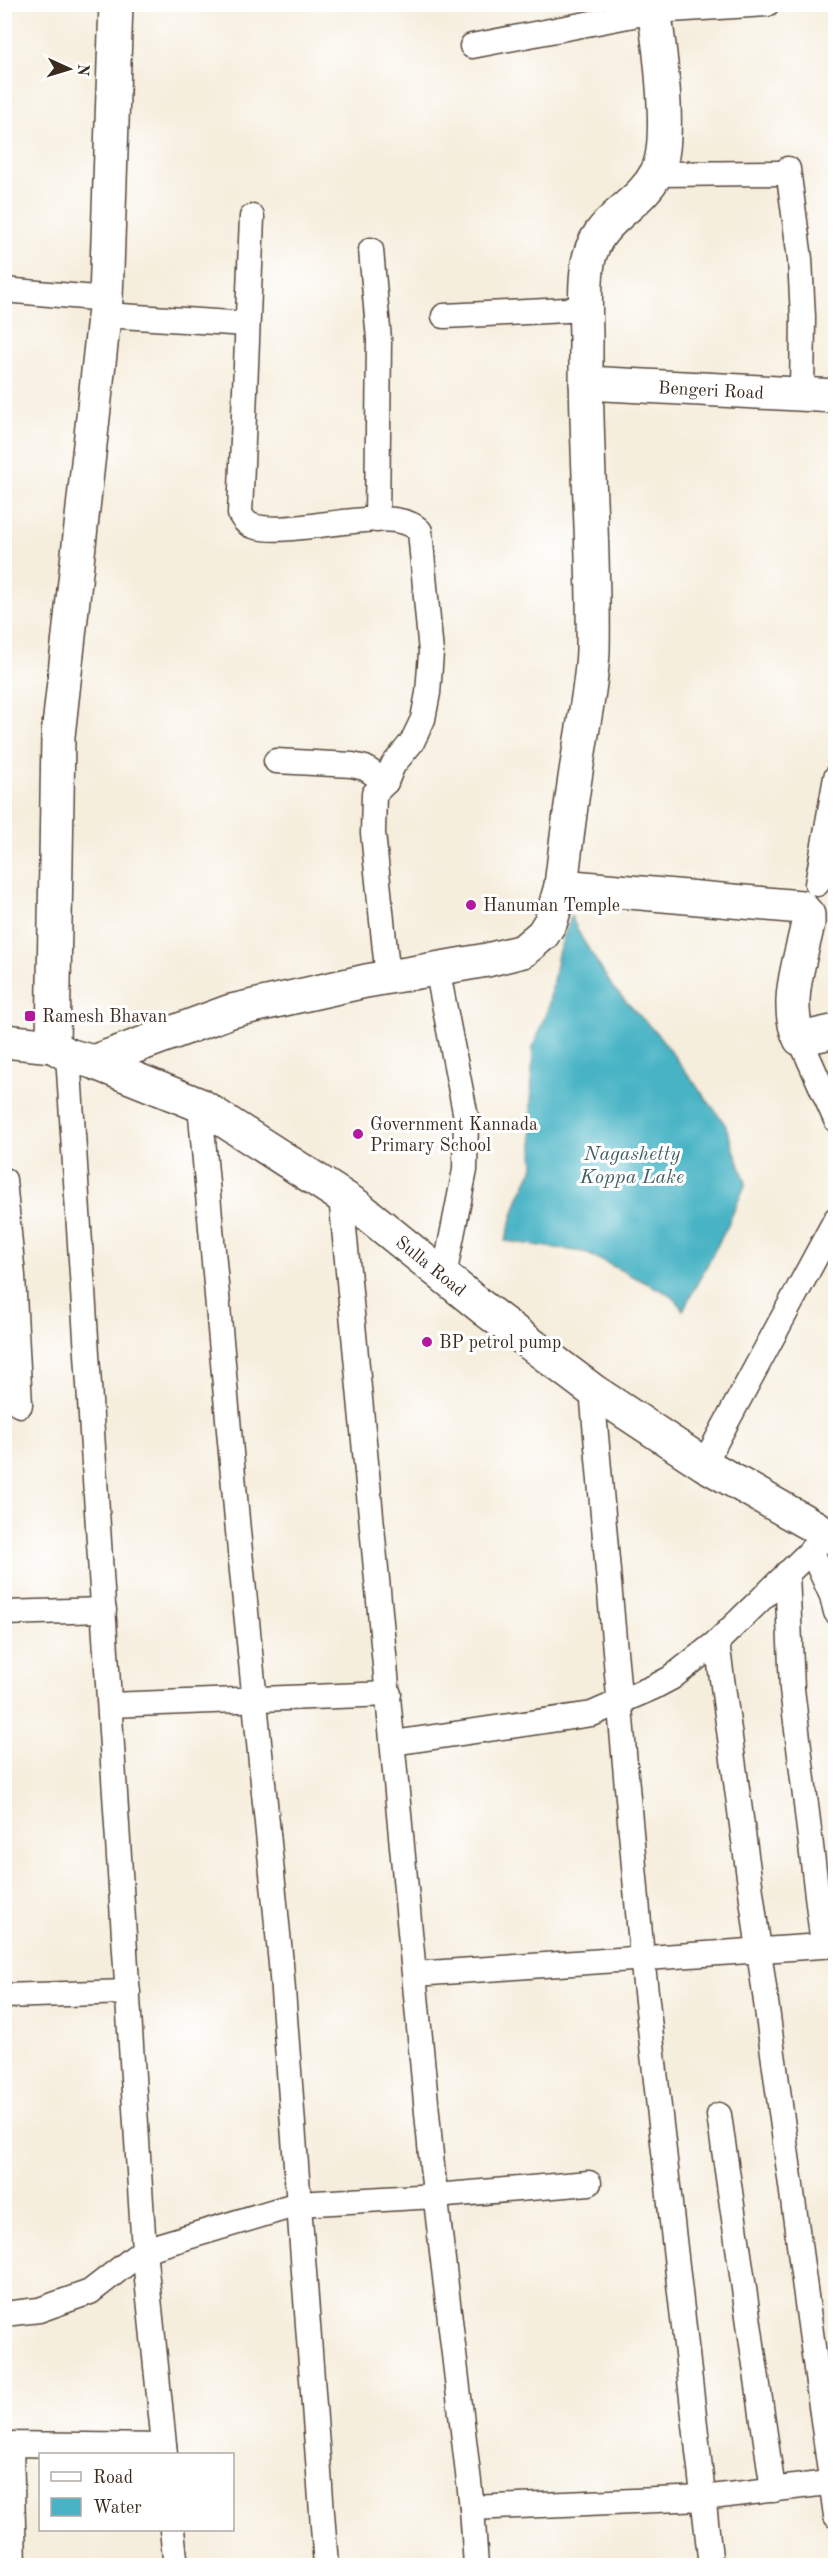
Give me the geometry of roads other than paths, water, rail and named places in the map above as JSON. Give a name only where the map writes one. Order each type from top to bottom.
[{"type":"street","points":[[14,2565],[8,2444],[164,2450],[144,2250],[104,1610],[71,1055],[58,736],[105,307],[116,4]]},
{"type":"street","points":[[472,46],[653,8],[766,4]]},
{"type":"street","points":[[71,1055],[231,1011],[366,981],[388,979],[523,951],[543,934],[551,921],[561,886],[593,653],[593,580],[586,383],[586,272],[589,253],[614,216],[643,191],[656,174],[662,160],[664,109],[653,8]]},
{"type":"street","points":[[656,174],[784,171],[802,294],[802,396]]},
{"type":"street","points":[[252,217],[240,514],[245,522],[253,526],[272,528],[404,520],[413,524],[420,531],[431,653],[428,693],[423,720],[412,742],[393,765],[386,782],[374,794],[373,833],[388,979]]},
{"type":"street","points":[[371,250],[379,340],[377,520]]},
{"type":"street","points":[[4,290],[105,307],[247,324]]},
{"type":"street","points":[[444,316],[586,309]]},
{"type":"street","name":"Bengeri Road","points":[[586,383],[836,396]]},
{"type":"street","points":[[276,761],[352,765],[365,768],[386,782]]},
{"type":"street","points":[[836,777],[819,893],[808,923],[796,979],[793,1011],[795,1028],[836,1120]]},
{"type":"street","points":[[561,886],[796,905],[819,893]]},
{"type":"street","points":[[437,968],[466,1118],[465,1170],[444,1276]]},
{"type":"street","points":[[800,1039],[836,1031]]},
{"type":"street","name":"Sulla Road","points":[[4,1041],[71,1055],[200,1105],[341,1196],[592,1390],[824,1541]]},
{"type":"street","points":[[200,1105],[254,1698],[281,1964],[326,2565]]},
{"type":"street","points":[[4,1180],[14,1287],[20,1405]]},
{"type":"street","points":[[341,1196],[435,2196],[472,2508],[476,2565]]},
{"type":"street","points":[[704,1464],[836,1219]]},
{"type":"street","points":[[592,1390],[642,1956],[711,2565]]},
{"type":"street","points":[[393,1743],[592,1714],[671,1678],[717,1642],[824,1541]]},
{"type":"street","points":[[824,1541],[836,1612]]},
{"type":"street","points":[[414,1974],[642,1956],[829,1945],[792,1689],[788,1573]]},
{"type":"street","points":[[4,1613],[104,1610]]},
{"type":"street","points":[[717,1642],[836,2516]]},
{"type":"street","points":[[110,1705],[389,1694]]},
{"type":"street","points":[[4,1996],[128,1992]]},
{"type":"street","points":[[719,2115],[773,2490]]},
{"type":"street","points":[[4,2314],[39,2310],[90,2292],[144,2250],[298,2204],[435,2196],[589,2183]]},
{"type":"street","points":[[472,2508],[703,2498],[833,2483]]},
{"type":"street","points":[[172,2531],[176,2565]]},
{"type":"water","name":"Nagashetty Koppa Lake","points":[[571,916],[581,937],[613,988],[660,1037],[725,1124],[746,1183],[726,1229],[683,1310],[673,1296],[584,1252],[505,1241],[519,1197],[534,1167],[531,1106],[533,1047],[548,1008],[558,954]]},
{"type":"place","name":"Hanuman Temple","points":[[471,905]]},
{"type":"place","name":"Ramesh Bhavan","points":[[30,1016]]},
{"type":"place","name":"Government Kannada Primary School","points":[[358,1134]]},
{"type":"place","name":"BP petrol pump","points":[[427,1342]]}]
